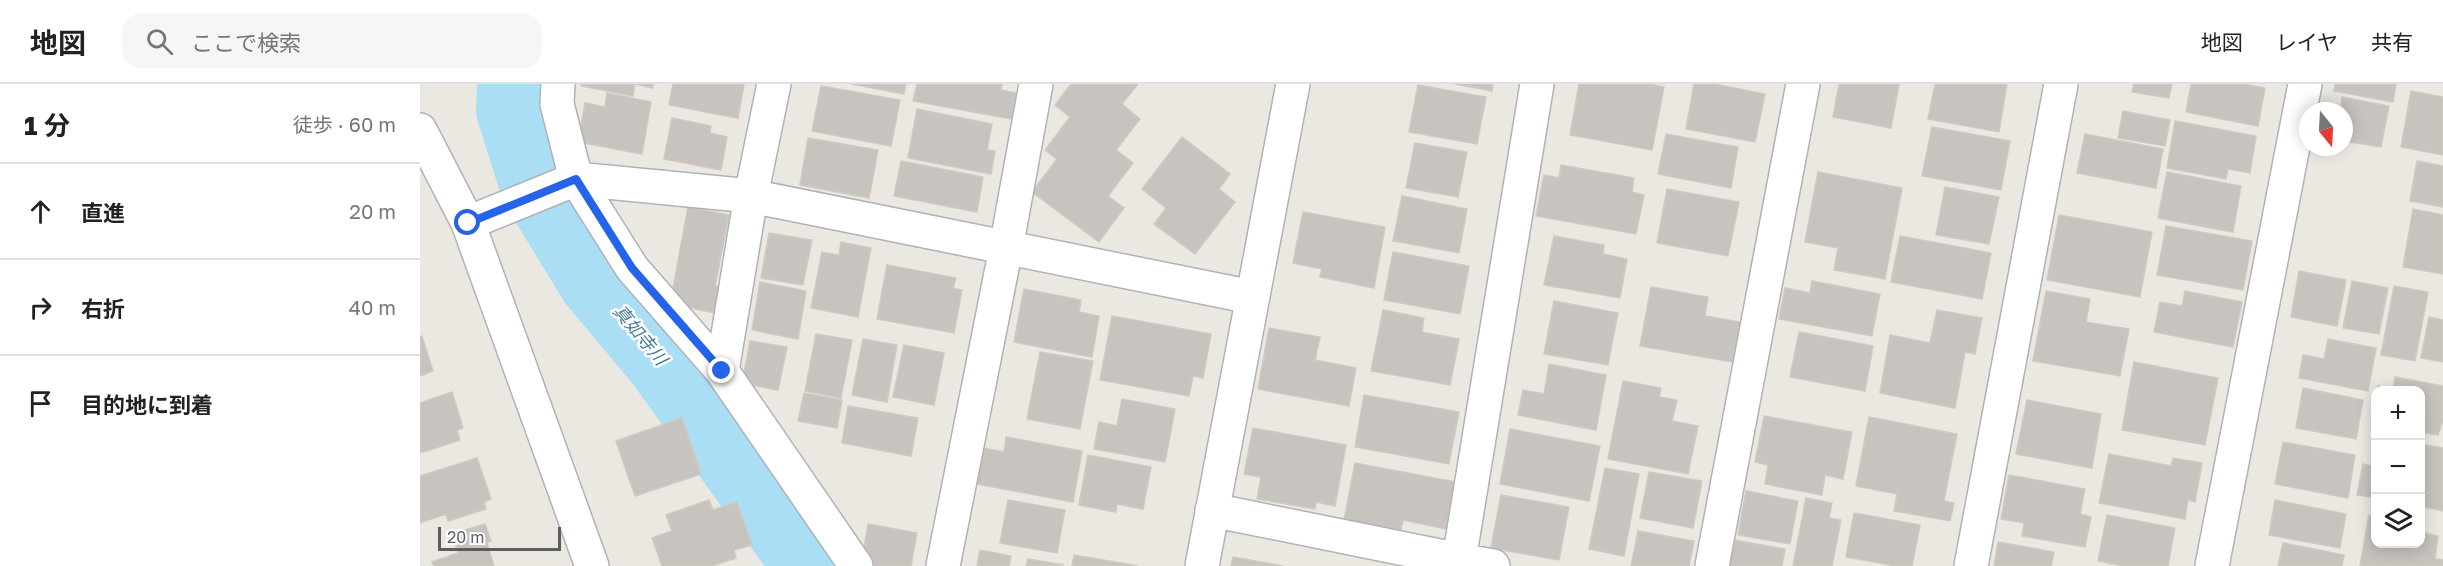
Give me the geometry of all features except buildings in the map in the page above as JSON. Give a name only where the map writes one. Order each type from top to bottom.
[{"type":"street","points":[[558,84],[557,104],[576,179],[632,268],[722,371],[856,566]]},
{"type":"street","points":[[722,371],[751,196],[774,84]]},
{"type":"street","points":[[943,566],[1036,84]]},
{"type":"street","points":[[1202,566],[1293,84]]},
{"type":"street","points":[[1458,563],[1537,84]]},
{"type":"street","points":[[1712,566],[1803,84]]},
{"type":"street","points":[[1971,566],[2061,84]]},
{"type":"street","points":[[2212,566],[2305,84]]},
{"type":"street","points":[[420,130],[468,223],[592,566]]},
{"type":"street","points":[[468,223],[576,179],[751,196],[1252,297]]},
{"type":"street","points":[[1212,510],[1458,563],[1493,566]]},
{"type":"waterway","name":"真如寺川","points":[[514,84],[513,110],[537,186],[595,281],[662,361],[810,566]]},
{"type":"route","points":[[468,223],[576,179],[632,268],[722,371]]}]
